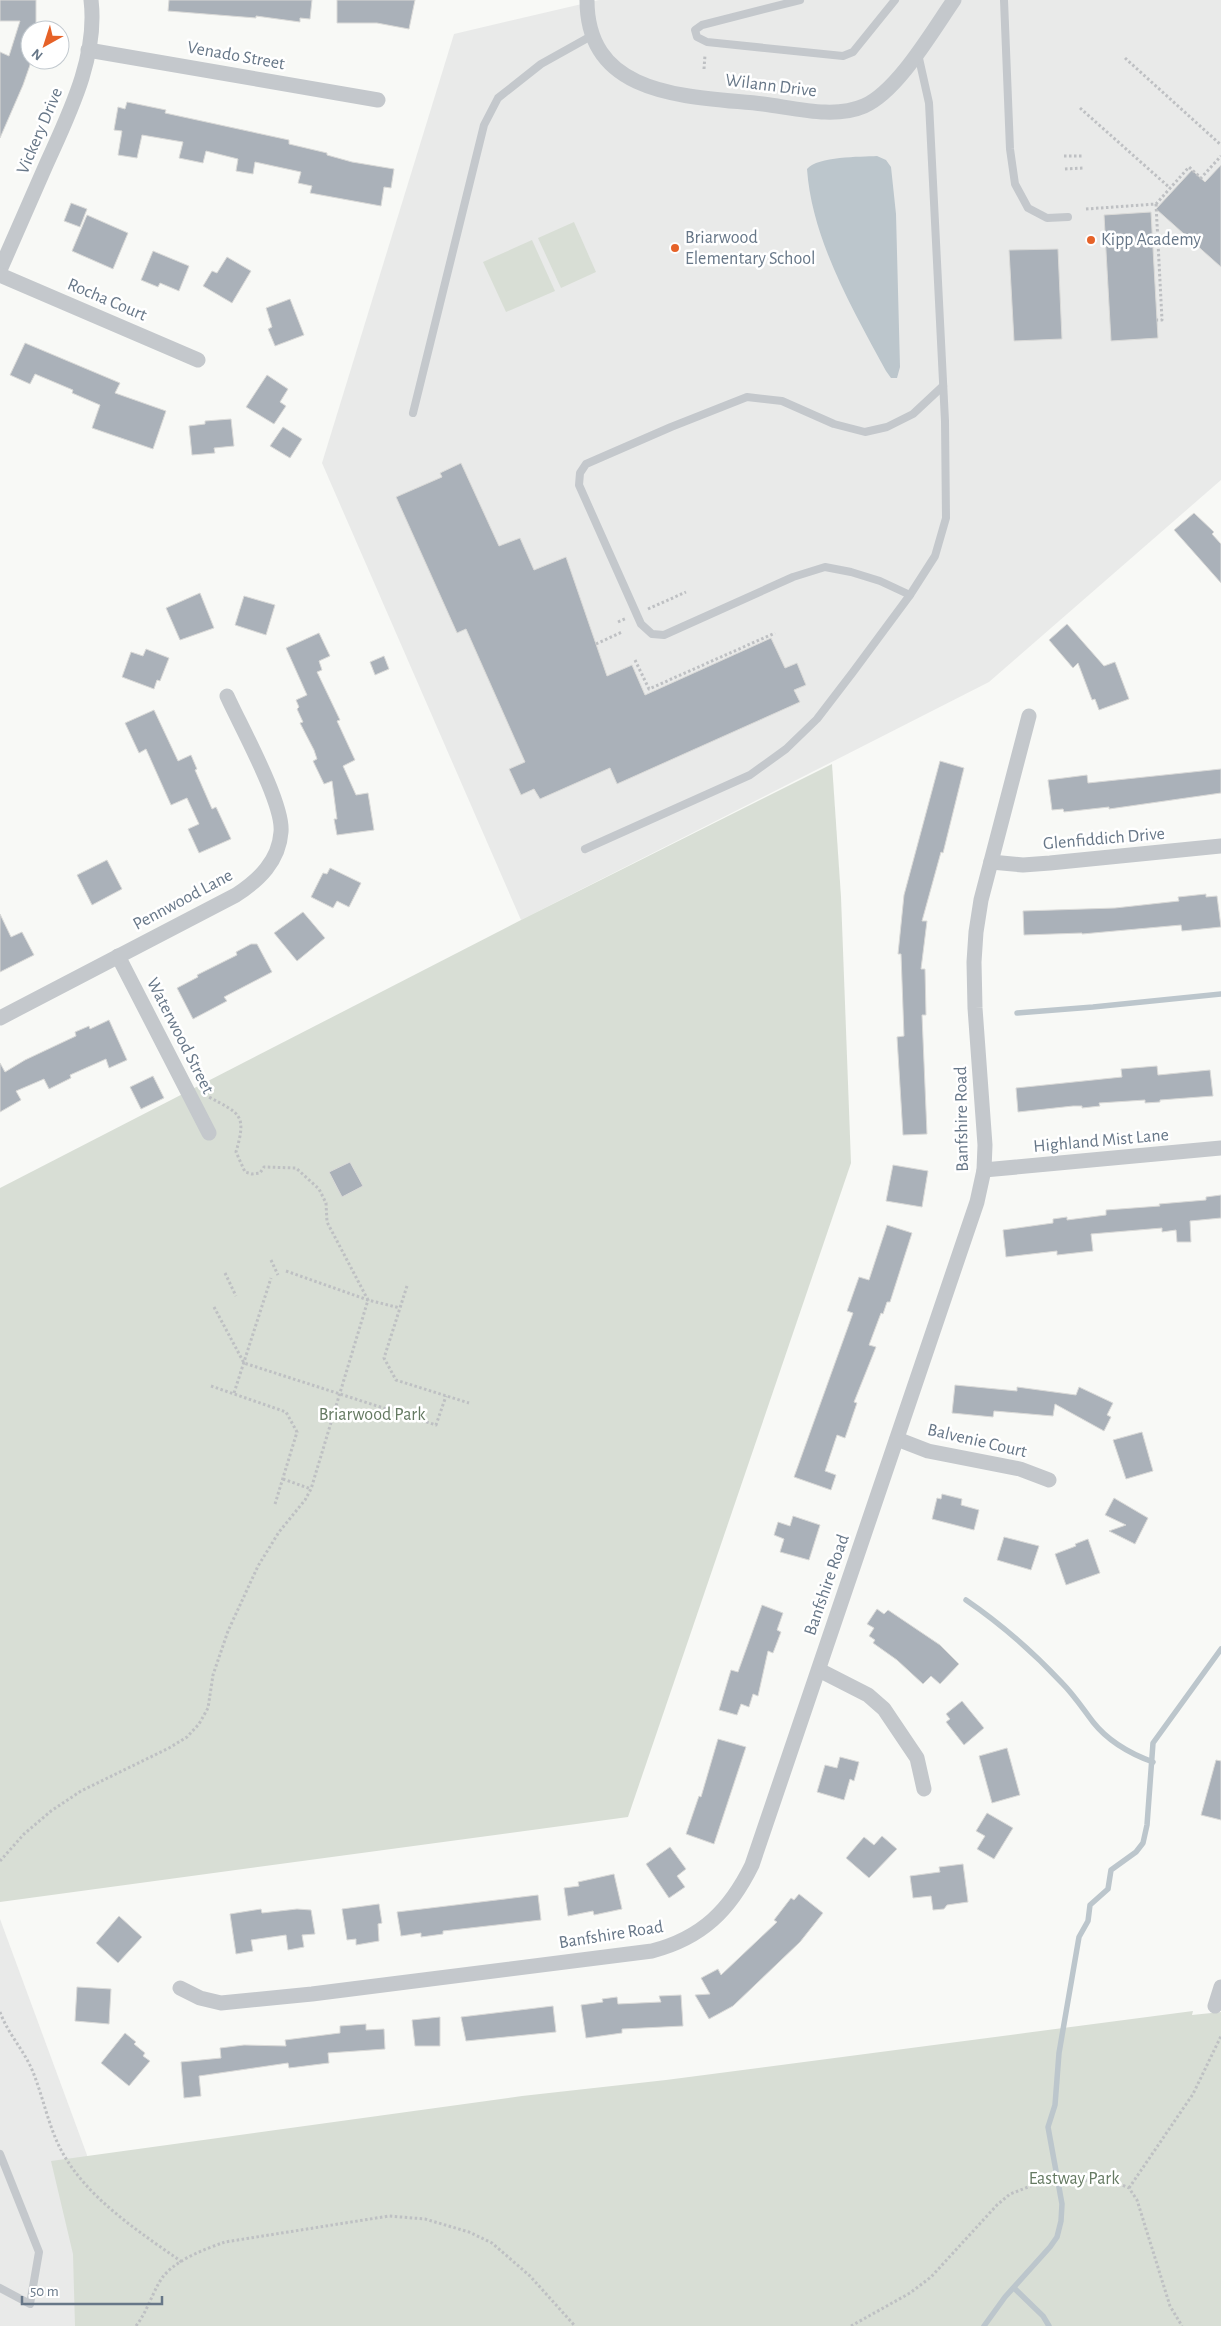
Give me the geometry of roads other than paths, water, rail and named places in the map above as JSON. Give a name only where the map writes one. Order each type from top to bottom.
[{"type":"street","name":"Vickery Drive","points":[[0,270],[80,84],[88,50],[92,14],[91,0]]},
{"type":"street","name":"Wilann Drive","points":[[587,0],[597,47],[612,64],[636,81],[652,89],[666,93],[834,112],[865,106],[880,95],[897,79],[918,52],[953,0]]},
{"type":"street","name":"Venado Street","points":[[88,50],[378,100]]},
{"type":"street","name":"Rocha Court","points":[[0,274],[198,360]]},
{"type":"street","name":"Pennwood Lane","points":[[0,1018],[236,895],[262,875],[275,854],[282,833],[281,822],[270,788],[227,696]]},
{"type":"street","name":"Banfshire Road","points":[[180,1988],[200,1998],[221,2003],[652,1951],[669,1946],[694,1934],[714,1920],[739,1891],[752,1865],[977,1202],[984,1170],[984,1145],[974,962],[981,900],[1029,716]]},
{"type":"street","name":"Glenfiddich Drive","points":[[991,862],[1023,865],[1221,846]]},
{"type":"street","name":"Waterwood Street","points":[[118,956],[209,1133]]},
{"type":"street","name":"Highland Mist Lane","points":[[984,1170],[1221,1148]]},
{"type":"street","name":"Balvenie Court","points":[[896,1439],[928,1451],[1020,1469],[1049,1480]]},
{"type":"street","points":[[819,1670],[868,1695],[884,1710],[917,1758],[924,1789]]},
{"type":"street","points":[[1215,2006],[1221,1987]]},
{"type":"lane","points":[[800,0],[702,25],[695,30],[697,37],[706,42],[843,56],[853,52],[895,0]]},
{"type":"lane","points":[[1004,0],[1010,149],[1015,184],[1028,208],[1047,218],[1068,217]]},
{"type":"lane","points":[[413,413],[484,125],[498,98],[541,64],[593,35]]},
{"type":"lane","points":[[585,849],[750,775],[786,750],[817,719],[910,595],[935,556],[946,518],[943,386],[929,103],[918,52]]},
{"type":"lane","points":[[910,595],[880,581],[825,567],[793,576],[664,635],[652,634],[641,624],[636,614],[579,485],[580,473],[586,464],[671,426],[747,397],[782,401],[834,424],[865,432],[887,427],[913,414],[943,386]]},
{"type":"lane","points":[[0,2154],[39,2252],[30,2304],[0,2288]]},
{"type":"waterway","points":[[1017,1013],[1221,994]]},
{"type":"waterway","points":[[966,1600],[1040,1660],[1074,1697],[1099,1729],[1128,1751],[1153,1762]]},
{"type":"waterway","points":[[984,2326],[1005,2297],[1057,2237],[1061,2221],[1062,2204],[1048,2127],[1055,2105],[1059,2053],[1079,1937],[1088,1921],[1090,1905],[1108,1889],[1111,1870],[1136,1852],[1143,1843],[1147,1825],[1153,1743],[1221,1649]]},
{"type":"waterway","points":[[1014,2288],[1043,2316],[1049,2326]]},
{"type":"place","name":"Kipp Academy","points":[[1091,240]]},
{"type":"place","name":"Briarwood Elementary School","points":[[675,248]]},
{"type":"park label","name":"Briarwood Park","points":[[372,1415]]},
{"type":"park label","name":"Eastway Park","points":[[1074,2179]]}]
